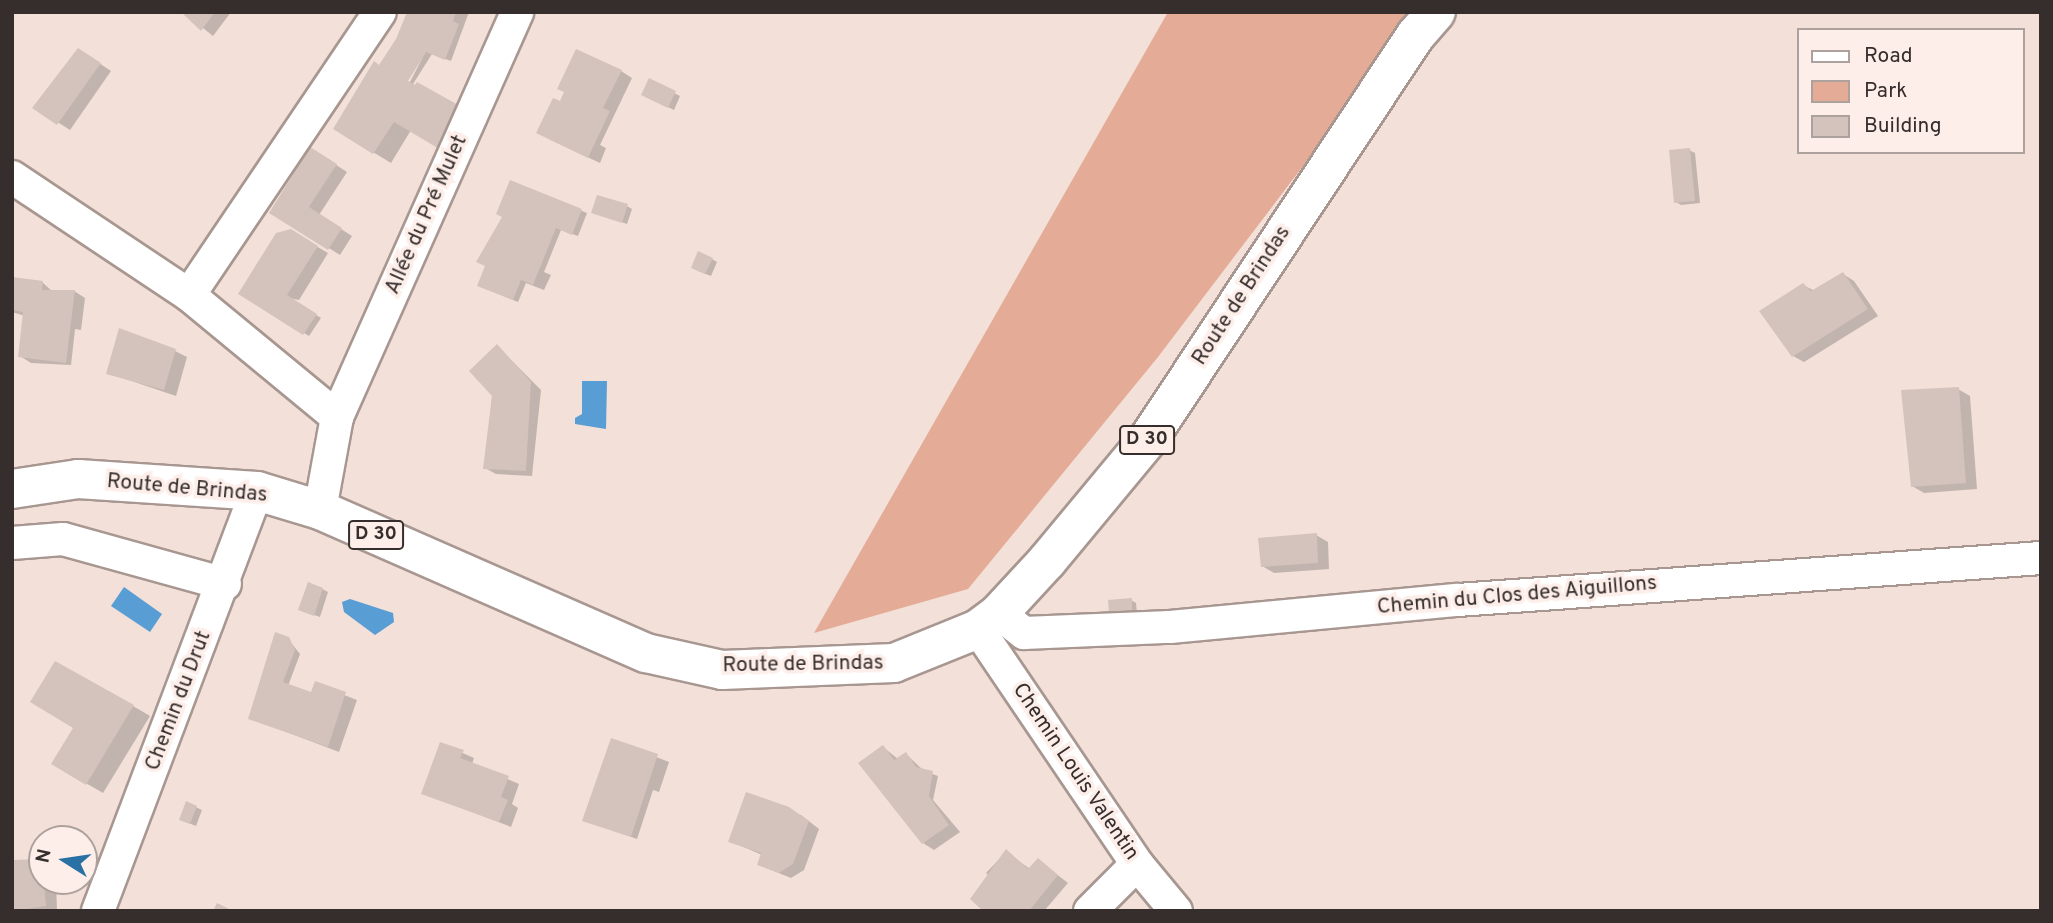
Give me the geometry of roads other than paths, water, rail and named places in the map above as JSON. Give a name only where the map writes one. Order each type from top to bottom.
[{"type":"main road","name":"Route de Brindas","points":[[12,489],[78,479],[257,491],[320,510],[646,653],[722,670],[894,663],[989,621],[1149,438],[1416,35],[1436,12]]},
{"type":"street","points":[[190,295],[380,12]]},
{"type":"street","name":"Allée du Pré Mulet","points":[[320,510],[337,417],[517,12]]},
{"type":"street","points":[[12,177],[190,295],[337,417]]},
{"type":"street","name":"Chemin du Drut","points":[[97,911],[225,584],[257,491]]},
{"type":"street","points":[[12,543],[63,539],[225,584]]},
{"type":"street","name":"Chemin du Clos des Aiguillons","points":[[989,621],[1024,633],[1170,627],[1458,600],[2041,558]]},
{"type":"street","name":"Chemin Louis Valentin","points":[[989,621],[1137,864],[1176,911]]},
{"type":"street","points":[[1090,911],[1137,864]]},
{"type":"water","points":[[582,381],[607,381],[606,429],[575,424],[575,418],[582,414]]},
{"type":"water","points":[[124,587],[162,614],[150,632],[111,606]]},
{"type":"water","points":[[350,599],[393,613],[394,622],[375,635],[344,612],[342,602]]}]
